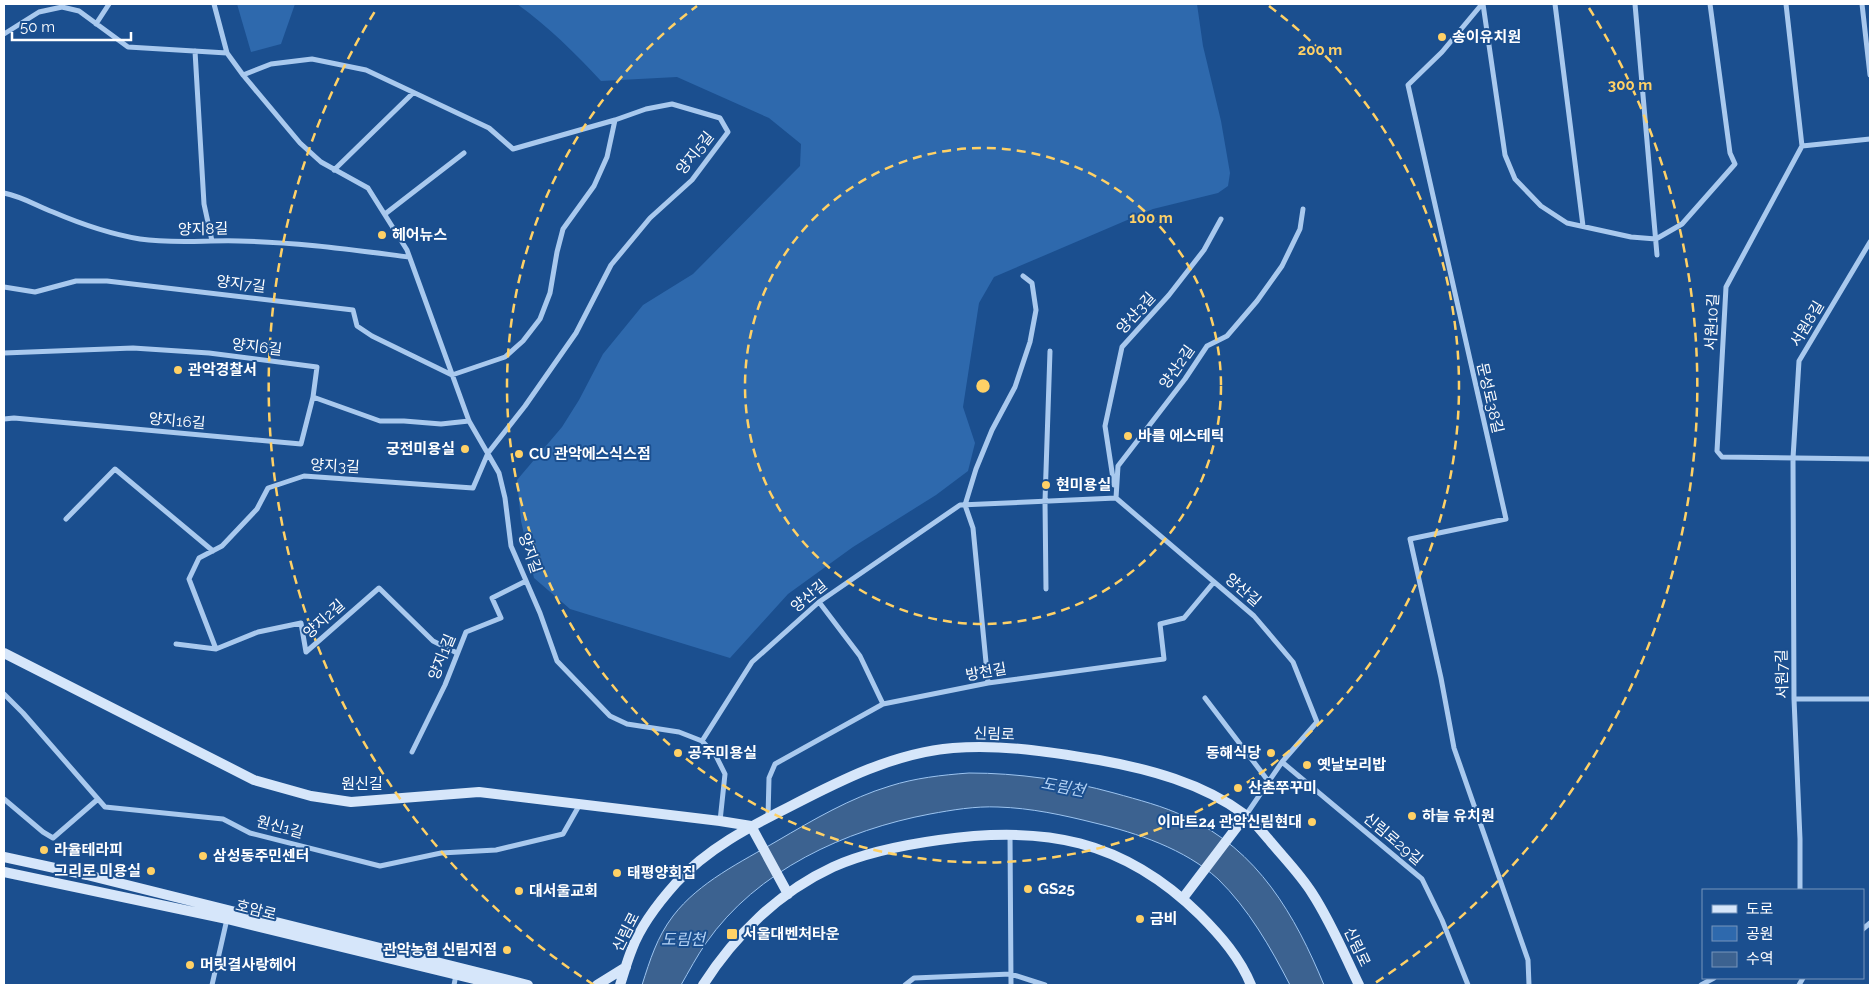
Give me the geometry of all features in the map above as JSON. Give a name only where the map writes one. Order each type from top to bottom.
[{"type":"main road","name":"원신길","points":[[4,653],[254,780],[311,796],[351,802],[479,792],[580,803],[751,826]]},
{"type":"main road","name":"신림로","points":[[620,985],[632,948],[644,924],[676,883],[694,865],[751,826],[839,781],[897,758],[951,748],[988,747],[1076,756],[1130,766],[1166,776],[1224,801],[1246,815],[1293,867],[1311,892],[1332,927],[1359,985]]},
{"type":"main road","points":[[1183,898],[1246,815]]},
{"type":"main road","points":[[751,826],[788,894]]},
{"type":"main road","points":[[702,985],[742,933],[763,913],[788,894],[833,867],[875,852],[921,842],[962,836],[1010,834],[1049,836],[1089,846],[1122,858],[1152,875],[1183,898],[1215,930],[1233,952],[1251,985]]},
{"type":"main road","points":[[4,856],[528,985]]},
{"type":"main road","name":"호암로","points":[[4,872],[227,919],[455,980],[499,985]]},
{"type":"main road","points":[[597,985],[626,967]]},
{"type":"street","points":[[96,24],[109,4]]},
{"type":"street","name":"양지길","points":[[214,4],[228,53],[243,75],[300,143],[321,162],[368,188],[407,250],[469,421],[499,473],[505,498],[511,546],[540,613],[557,661],[610,716],[627,724],[680,732],[702,741],[716,756],[725,774],[720,821]]},
{"type":"street","name":"문성로38길","points":[[1483,4],[1505,155],[1515,179],[1541,206],[1567,223],[1630,237],[1656,239]]},
{"type":"street","name":"문성로38길","points":[[1483,4],[1442,52],[1408,85],[1506,519],[1410,539],[1441,678],[1454,748],[1528,960],[1529,985]]},
{"type":"street","points":[[1555,4],[1583,226]]},
{"type":"street","points":[[1635,4],[1657,255]]},
{"type":"street","points":[[1656,239],[1682,224],[1735,164],[1730,153],[1710,4]]},
{"type":"street","points":[[1786,4],[1802,146],[1870,139]]},
{"type":"street","points":[[1862,4],[1870,75]]},
{"type":"street","points":[[4,34],[39,12],[62,8],[79,11],[128,47],[228,53]]},
{"type":"street","points":[[195,51],[204,204],[212,241]]},
{"type":"street","points":[[243,75],[271,64],[312,59],[366,70],[489,128],[513,149],[615,120],[607,157],[594,186],[564,229],[557,252],[550,293],[540,319],[523,341],[506,357],[452,375]]},
{"type":"street","points":[[334,170],[413,93]]},
{"type":"street","name":"양지5길","points":[[488,453],[525,406],[576,332],[611,265],[650,218],[692,180],[728,132],[720,118],[672,104],[646,109],[615,120]]},
{"type":"street","name":"서원10길","points":[[1793,458],[1722,457],[1717,451],[1726,287],[1802,146]]},
{"type":"street","points":[[384,214],[464,152]]},
{"type":"street","name":"양지8길","points":[[4,193],[20,196],[51,212],[107,232],[166,242],[239,241],[320,246],[410,257]]},
{"type":"street","name":"양산2길","points":[[1116,498],[1118,466],[1185,380],[1207,346],[1227,336],[1257,301],[1282,266],[1300,229],[1303,209]]},
{"type":"street","name":"양산3길","points":[[1116,498],[1105,426],[1122,347],[1169,295],[1204,250],[1221,219]]},
{"type":"street","name":"서원8길","points":[[1793,458],[1799,361],[1870,242]]},
{"type":"street","points":[[988,683],[972,528],[965,505],[976,469],[992,430],[1015,387],[1030,342],[1036,310],[1032,283],[1023,276]]},
{"type":"street","name":"양지7길","points":[[4,287],[35,292],[76,281],[107,281],[353,310],[357,326],[372,336],[452,375]]},
{"type":"street","name":"양지6길","points":[[4,353],[133,348],[209,353],[317,367],[313,397]]},
{"type":"street","points":[[1046,590],[1045,501],[1050,351]]},
{"type":"street","points":[[313,397],[380,421],[441,424],[469,421]]},
{"type":"street","name":"양지16길","points":[[4,419],[14,418],[300,444],[313,397]]},
{"type":"street","name":"양지3길","points":[[216,649],[189,579],[199,558],[222,546],[257,509],[268,488],[304,476],[473,488],[488,453]]},
{"type":"street","points":[[1793,458],[1870,459]]},
{"type":"street","name":"서원7길","points":[[1793,458],[1794,699],[1800,839],[1800,889]]},
{"type":"street","points":[[66,519],[115,469],[213,551]]},
{"type":"street","name":"양산길","points":[[702,741],[752,662],[820,602],[960,505],[1116,498],[1254,616],[1293,662],[1317,722],[1282,762],[1246,815]]},
{"type":"street","name":"양지1길","points":[[412,752],[445,685],[466,632],[501,618],[492,598],[526,581]]},
{"type":"street","name":"방천길","points":[[768,818],[769,778],[774,764],[883,704],[988,683],[1164,659],[1160,624],[1184,618],[1214,582]]},
{"type":"street","name":"양지2길","points":[[176,644],[216,649],[258,632],[301,623],[306,652],[379,588],[434,640],[457,654]]},
{"type":"street","points":[[820,602],[860,656],[883,704]]},
{"type":"street","name":"원신1길","points":[[4,694],[23,713],[105,807],[223,819],[250,833],[380,866],[441,852],[496,850],[563,834],[580,803]]},
{"type":"street","points":[[1205,698],[1268,782]]},
{"type":"street","points":[[1794,699],[1870,699]]},
{"type":"street","name":"신림로29길","points":[[1282,762],[1422,879],[1442,920],[1468,985]]},
{"type":"street","points":[[4,799],[43,832],[53,838],[98,799]]},
{"type":"street","points":[[1010,834],[1011,985]]},
{"type":"street","points":[[212,985],[227,919]]},
{"type":"street","points":[[905,985],[914,978],[1010,974],[1045,985]]},
{"type":"street","points":[[1701,985],[1712,979]]},
{"type":"green space","points":[[237,4],[295,4],[281,44],[251,52]]},
{"type":"green space","points":[[517,4],[1197,4],[1203,46],[1221,121],[1230,173],[1228,186],[1218,193],[1153,209],[994,277],[979,303],[963,407],[975,443],[968,471],[936,495],[853,547],[788,594],[730,658],[570,609],[534,578],[521,521],[517,480],[562,427],[579,400],[603,354],[643,305],[693,274],[800,166],[801,144],[769,118],[677,77],[601,81],[561,40]]},
{"type":"water","name":"도림천","points":[[969,773],[1024,776],[1096,788],[1169,810],[1211,831],[1234,847],[1254,866],[1271,887],[1287,910],[1300,934],[1324,985],[1290,985],[1258,929],[1229,890],[1205,868],[1176,851],[1144,837],[1083,820],[1035,810],[989,807],[947,811],[898,821],[835,843],[805,857],[777,874],[751,894],[727,917],[706,943],[681,985],[642,985],[658,940],[667,924],[683,904],[721,874],[818,818],[846,803],[875,791],[909,781]]},
{"type":"place","name":"송이유치원","points":[[1442,37]]},
{"type":"place","name":"헤어뉴스","points":[[382,235]]},
{"type":"place","name":"관악경찰서","points":[[178,370]]},
{"type":"place","name":"바를 에스테틱","points":[[1128,436]]},
{"type":"place","name":"궁전미용실","points":[[465,449]]},
{"type":"place","name":"CU 관악에스식스점","points":[[519,454]]},
{"type":"place","name":"현미용실","points":[[1046,485]]},
{"type":"place","name":"공주미용실","points":[[678,753]]},
{"type":"place","name":"동해식당","points":[[1271,753]]},
{"type":"place","name":"옛날보리밥","points":[[1307,765]]},
{"type":"place","name":"산촌쭈꾸미","points":[[1238,788]]},
{"type":"place","name":"하늘 유치원","points":[[1412,816]]},
{"type":"place","name":"이마트24 관악신림현대","points":[[1312,822]]},
{"type":"place","name":"라율테라피","points":[[44,850]]},
{"type":"place","name":"삼성동주민센터","points":[[203,856]]},
{"type":"place","name":"그리로 미용실","points":[[151,871]]},
{"type":"place","name":"태평양회집","points":[[617,873]]},
{"type":"place","name":"GS25","points":[[1028,889]]},
{"type":"place","name":"대서울교회","points":[[519,891]]},
{"type":"place","name":"금비","points":[[1140,919]]},
{"type":"place","name":"서울대벤처타운","points":[[732,934]]},
{"type":"place","name":"관악농협 신림지점","points":[[507,950]]},
{"type":"place","name":"머릿결사랑헤어","points":[[190,965]]}]
